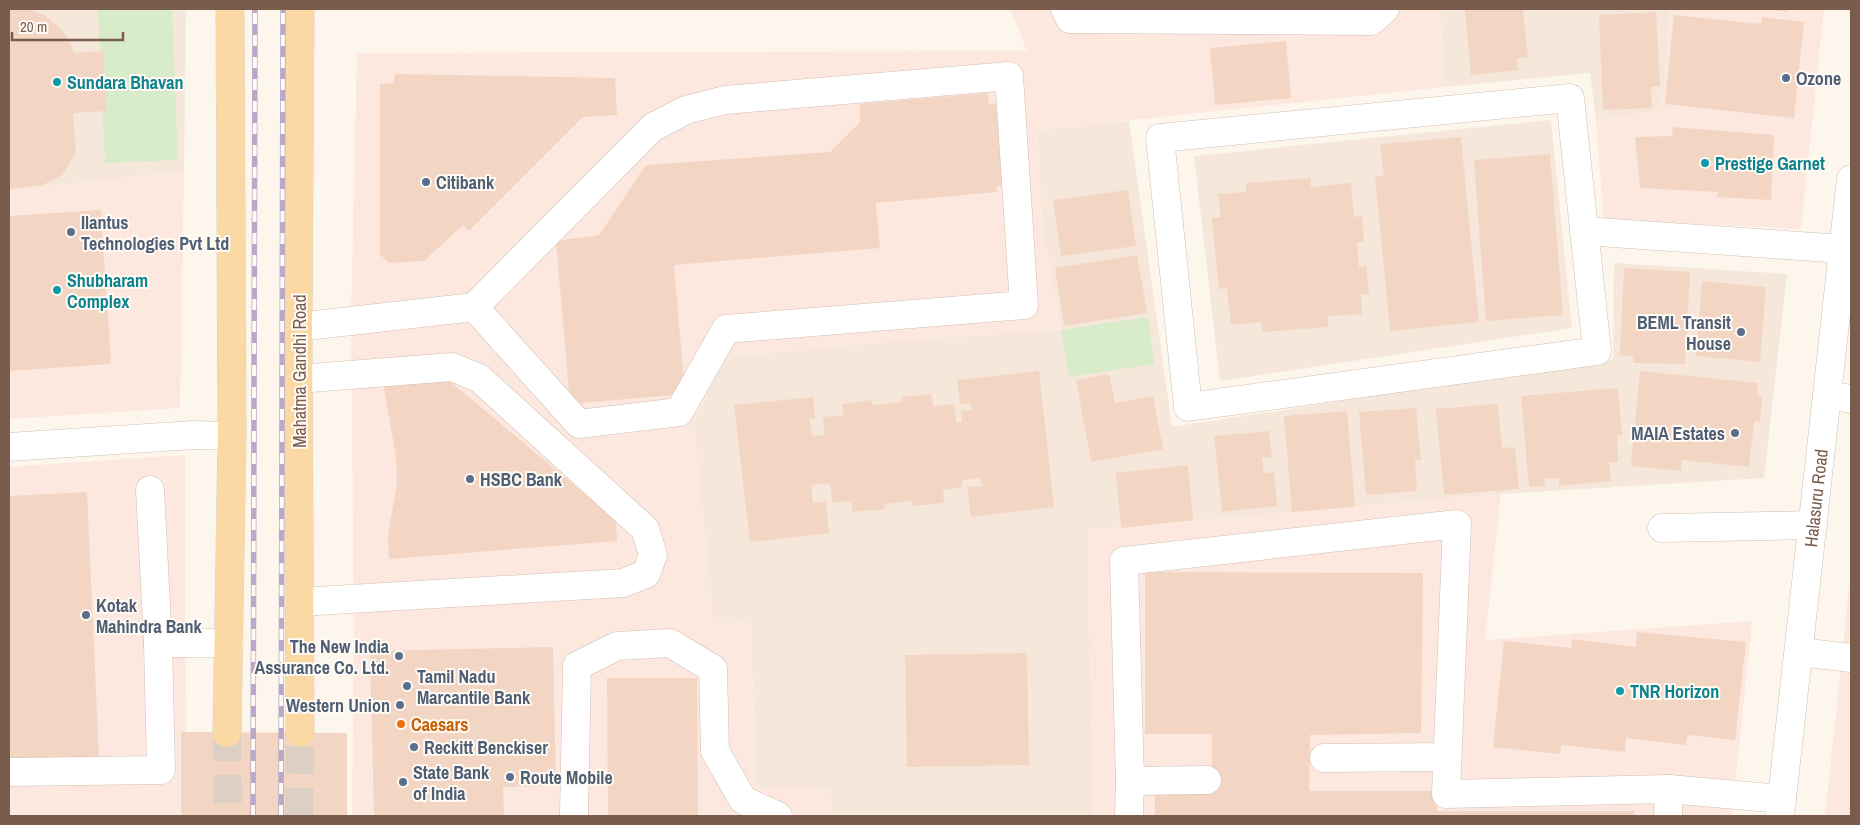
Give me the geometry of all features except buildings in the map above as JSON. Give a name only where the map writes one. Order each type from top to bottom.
[{"type":"main road","points":[[227,732],[232,436],[230,9]]},
{"type":"main road","name":"Mahatma Gandhi Road","points":[[300,9],[298,327],[300,733]]},
{"type":"street","points":[[1065,9],[1070,19],[1371,21],[1385,9]]},
{"type":"street","points":[[298,327],[474,307],[653,127],[686,110],[725,100],[1009,76],[1024,305],[726,329],[679,412],[579,424],[474,307]]},
{"type":"street","points":[[1570,98],[1584,231],[1596,351],[1188,407],[1160,138],[1570,98]]},
{"type":"street","name":"Halasuru Road","points":[[1781,808],[1813,526],[1839,397],[1843,249],[1851,179]]},
{"type":"street","points":[[1584,231],[1843,249]]},
{"type":"street","points":[[298,379],[452,367],[479,378],[645,529],[653,555],[646,574],[623,583],[299,602]]},
{"type":"street","points":[[9,448],[194,435],[232,436]]},
{"type":"street","points":[[9,772],[160,770],[158,643],[150,490]]},
{"type":"street","points":[[1129,816],[1130,781],[1124,561],[1456,524],[1446,794],[1669,789],[1781,808]]},
{"type":"street","points":[[1662,528],[1813,526]]},
{"type":"street","points":[[158,643],[229,643]]},
{"type":"street","points":[[574,816],[577,666],[617,646],[670,643],[713,669],[715,751],[742,800],[778,816]]},
{"type":"street","points":[[1799,652],[1851,658]]},
{"type":"street","points":[[1324,758],[1447,756]]},
{"type":"street","points":[[1130,781],[1207,780]]},
{"type":"street","points":[[1668,816],[1669,789]]},
{"type":"shaded area","points":[[9,9],[186,9],[184,171],[9,191]]},
{"type":"shaded area","points":[[1010,9],[1440,9],[1445,87],[1037,130],[1042,221],[1061,330],[884,342],[725,357],[693,423],[709,573],[712,623],[750,622],[757,787],[829,789],[832,816],[352,816],[354,627],[351,321],[357,53],[1027,51]]},
{"type":"shaded area","points":[[1440,9],[1670,9],[1662,109],[1596,121],[1590,73],[1445,87]]},
{"type":"shaded area","points":[[1670,9],[1824,9],[1801,229],[1604,220],[1596,121],[1662,109]]},
{"type":"shaded area","points":[[1551,120],[1572,328],[1220,381],[1194,156]]},
{"type":"shaded area","points":[[1129,121],[1172,427],[1613,359],[1614,263],[1787,274],[1764,478],[1501,494],[1088,530],[1093,816],[832,816],[829,789],[757,787],[750,622],[712,624],[709,573],[693,423],[725,357],[884,342],[1042,221],[1037,130]]},
{"type":"shaded area","points":[[184,171],[180,408],[9,419],[9,191]]},
{"type":"shaded area","points":[[185,455],[186,816],[9,816],[9,467]]},
{"type":"shaded area","points":[[1501,494],[1485,640],[1752,621],[1732,816],[1093,816],[1088,530]]},
{"type":"shaded area","points":[[1851,562],[1851,816],[1825,816],[1843,648]]},
{"type":"green space","points":[[98,9],[172,9],[178,160],[105,163]]},
{"type":"green space","points":[[1148,317],[1154,364],[1069,377],[1061,330]]},
{"type":"tunnel","points":[[227,733],[228,816]]},
{"type":"tunnel","points":[[299,816],[300,733]]},
{"type":"railway","points":[[253,816],[255,9]]},
{"type":"railway","points":[[281,816],[283,9]]},
{"type":"place","name":"Ozone","points":[[1786,78]]},
{"type":"place","name":"Sundara Bhavan","points":[[57,82]]},
{"type":"place","name":"Prestige Garnet","points":[[1705,163]]},
{"type":"place","name":"Citibank","points":[[426,182]]},
{"type":"place","name":"Ilantus Technologies Pvt Ltd","points":[[71,232]]},
{"type":"place","name":"Shubharam Complex","points":[[57,290]]},
{"type":"place","name":"BEML Transit House","points":[[1741,332]]},
{"type":"place","name":"MAIA Estates","points":[[1735,433]]},
{"type":"place","name":"HSBC Bank","points":[[470,479]]},
{"type":"place","name":"Kotak Mahindra Bank","points":[[86,615]]},
{"type":"place","name":"The New India Assurance Co. Ltd.","points":[[399,656]]},
{"type":"place","name":"Tamil Nadu Marcantile Bank","points":[[407,686]]},
{"type":"place","name":"TNR Horizon","points":[[1620,691]]},
{"type":"place","name":"Western Union","points":[[400,705]]},
{"type":"place","name":"Caesars","points":[[401,724]]},
{"type":"place","name":"Reckitt Benckiser","points":[[414,747]]},
{"type":"place","name":"Route Mobile","points":[[510,777]]},
{"type":"place","name":"State Bank of India","points":[[403,782]]}]
